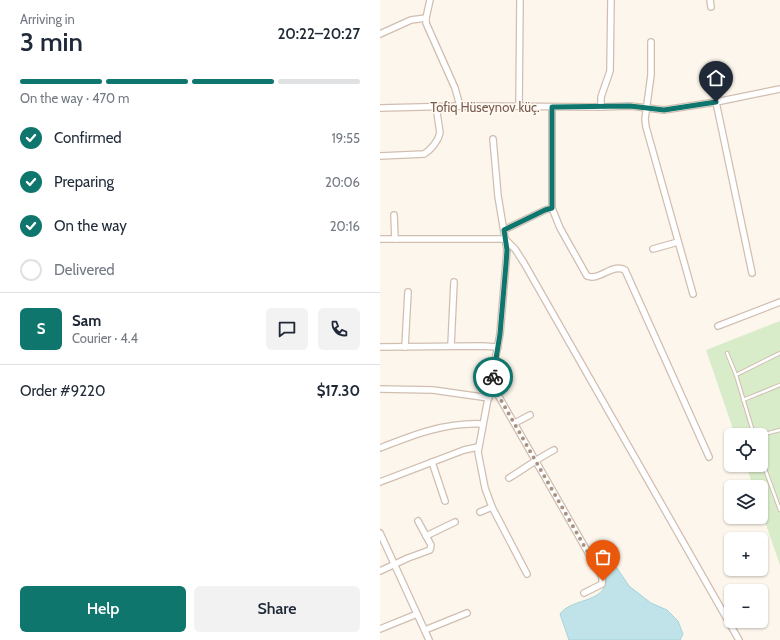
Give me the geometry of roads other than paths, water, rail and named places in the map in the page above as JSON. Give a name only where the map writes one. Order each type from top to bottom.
[{"type":"street","points":[[430,0],[426,18],[428,29],[455,88],[460,106]]},
{"type":"street","points":[[519,106],[520,0]]},
{"type":"street","points":[[601,107],[601,97],[610,71],[611,0]]},
{"type":"street","points":[[710,0],[711,7]]},
{"type":"street","points":[[380,34],[411,20],[426,18]]},
{"type":"street","points":[[651,42],[651,75],[645,119],[646,127],[693,294]]},
{"type":"street","name":"Tofiq Hüseynov küç.","points":[[380,108],[436,106],[634,106],[664,110],[716,102],[780,89]]},
{"type":"street","points":[[716,102],[752,273]]},
{"type":"street","points":[[380,156],[424,154],[428,152],[439,138],[440,133],[436,106]]},
{"type":"street","points":[[552,107],[552,208],[560,228],[587,276],[593,277],[616,268],[625,270],[709,457]]},
{"type":"street","points":[[493,139],[498,196],[507,250],[498,347],[491,390],[478,447],[479,459],[492,507],[527,574]]},
{"type":"street","points":[[504,230],[552,208]]},
{"type":"street","points":[[394,215],[395,239]]},
{"type":"street","points":[[380,240],[505,239],[515,249],[739,640]]},
{"type":"street","points":[[653,249],[678,242]]},
{"type":"street","points":[[451,346],[454,282]]},
{"type":"street","points":[[405,347],[408,292]]},
{"type":"street","points":[[718,326],[780,302]]},
{"type":"street","points":[[380,347],[498,347]]},
{"type":"street","points":[[380,389],[433,390],[489,398]]},
{"type":"street","points":[[491,390],[498,395],[515,423],[602,577],[602,584],[584,593]]},
{"type":"street","points":[[515,423],[530,415]]},
{"type":"street","points":[[380,448],[431,429],[464,424],[483,424]]},
{"type":"street","points":[[380,482],[464,450],[478,447]]},
{"type":"street","points":[[509,478],[540,457],[554,450]]},
{"type":"street","points":[[432,462],[445,501]]},
{"type":"street","points":[[480,512],[492,507]]},
{"type":"street","points":[[380,571],[430,550],[431,545],[418,521]]},
{"type":"street","points":[[426,536],[455,522]]},
{"type":"street","points":[[380,533],[430,640]]},
{"type":"street","points":[[425,630],[467,612]]},
{"type":"street","points":[[380,629],[417,614]]},
{"type":"lane","points":[[727,352],[752,428]]},
{"type":"lane","points":[[736,376],[780,353]]},
{"type":"lane","points":[[743,400],[780,385]]},
{"type":"lane","points":[[768,433],[780,430]]},
{"type":"lane","points":[[767,472],[779,503],[780,510]]},
{"type":"water","points":[[605,550],[629,586],[651,603],[667,610],[678,621],[683,634],[680,640],[569,640],[560,614],[573,604],[590,599],[603,590],[606,583],[606,572],[599,555]]}]
